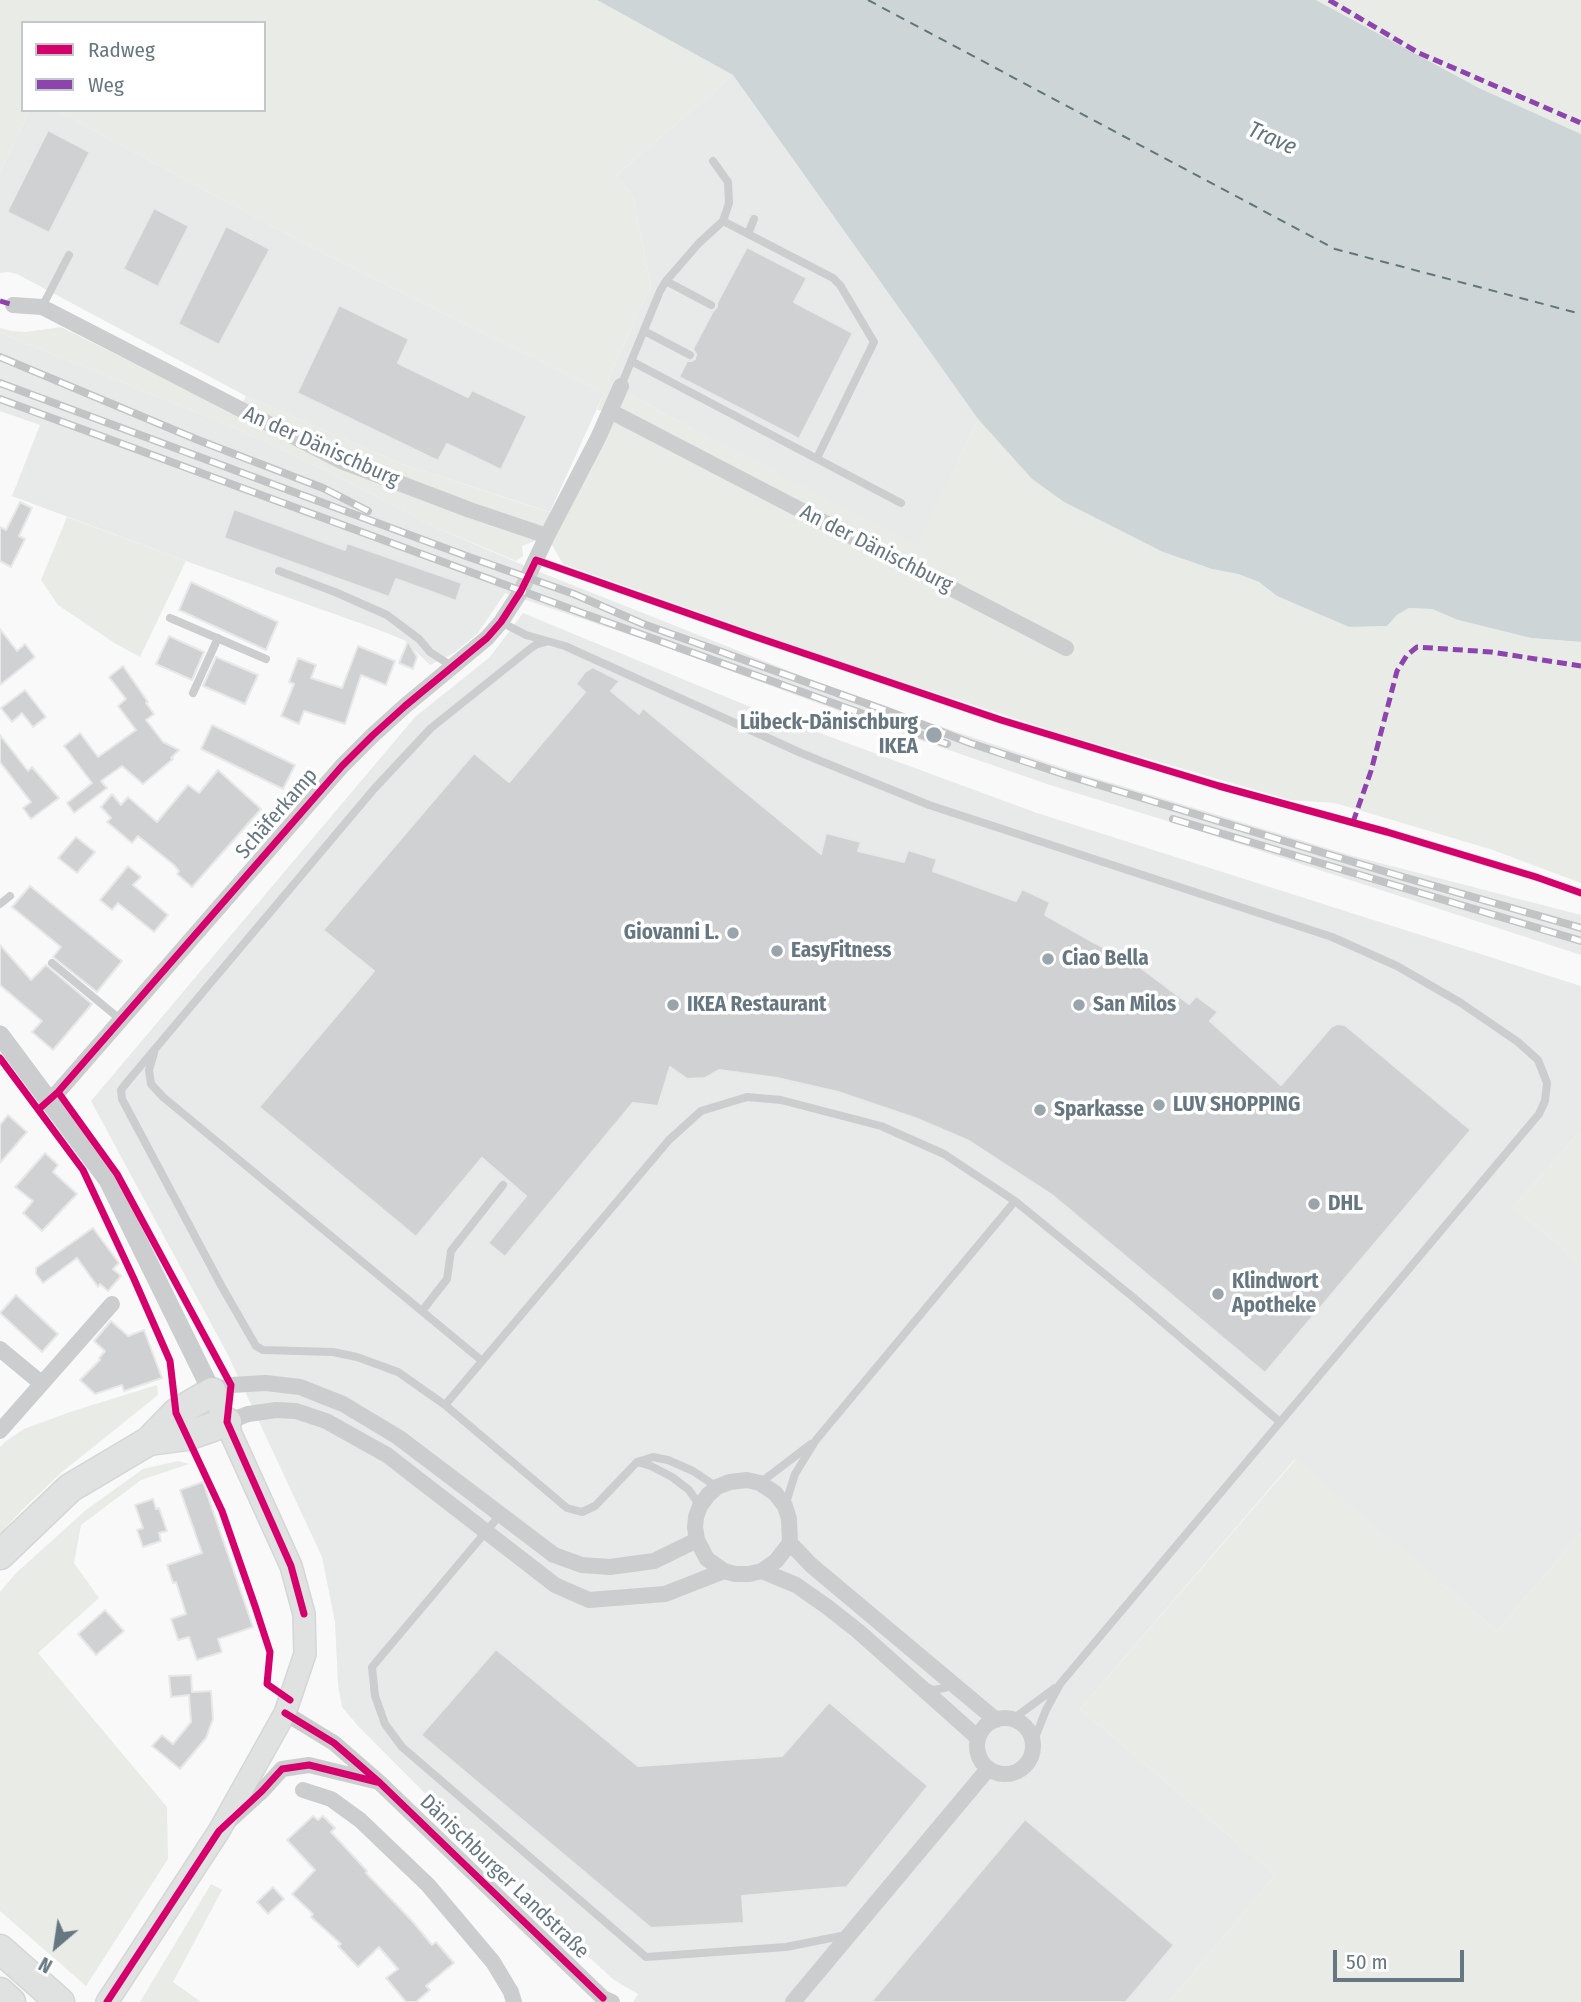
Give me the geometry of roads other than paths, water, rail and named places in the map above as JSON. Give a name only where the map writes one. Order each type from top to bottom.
[{"type":"highway","points":[[0,1555],[71,1488],[149,1441],[176,1413],[212,1392]]},
{"type":"highway","points":[[149,1441],[187,1436],[227,1422]]},
{"type":"highway","points":[[3,1952],[60,2002]]},
{"type":"highway","points":[[0,1992],[11,2002]]},
{"type":"main road","name":"Dänischburger Landstraße","points":[[107,2002],[219,1830],[285,1713],[303,1666],[304,1614],[291,1566],[212,1392]]},
{"type":"street","name":"An der Dänischburg","points":[[13,305],[43,307],[341,461],[547,536]]},
{"type":"street","points":[[547,536],[621,386]]},
{"type":"street","name":"An der Dänischburg","points":[[610,411],[1066,648]]},
{"type":"street","name":"Schäferkamp","points":[[49,1100],[58,1093],[342,766],[373,734],[487,638],[521,591],[547,536]]},
{"type":"street","name":"Dänischburger Landstraße","points":[[0,1035],[108,1180],[212,1392]]},
{"type":"street","points":[[0,1431],[112,1304]]},
{"type":"street","points":[[0,1349],[41,1384]]},
{"type":"street","points":[[212,1392],[230,1385],[266,1383],[300,1387],[343,1404],[398,1437],[554,1555],[582,1565],[610,1567],[654,1561],[697,1540]]},
{"type":"street","points":[[227,1422],[248,1414],[276,1410],[296,1411],[326,1421],[387,1455],[555,1585],[589,1600],[665,1594],[724,1571]]},
{"type":"street","points":[[747,1480],[760,1483],[775,1493],[785,1506],[789,1519],[790,1543],[776,1561],[762,1571],[734,1574],[724,1571],[707,1559],[697,1540],[695,1527],[700,1506],[708,1495],[730,1482],[747,1480]]},
{"type":"street","points":[[790,1543],[811,1564],[996,1720]]},
{"type":"street","points":[[762,1571],[796,1585],[826,1606],[858,1631],[978,1738]]},
{"type":"street","name":"Dänischburger Landstraße","points":[[285,1713],[334,1743],[380,1783],[605,2000]]},
{"type":"street","points":[[1013,1719],[1026,1727],[1033,1743],[1033,1752],[1027,1764],[1009,1774],[999,1774],[988,1769],[977,1750],[978,1738],[984,1728],[996,1720],[1013,1719]]},
{"type":"street","name":"Dänischburger Landstraße","points":[[219,1830],[282,1769],[310,1765],[380,1783]]},
{"type":"street","points":[[793,2002],[988,1769]]},
{"type":"street","points":[[303,1790],[331,1799],[360,1820],[428,1885],[493,1962],[514,2002]]},
{"type":"lane","points":[[621,386],[666,281],[699,243],[723,221],[729,203],[728,182],[713,161]]},
{"type":"lane","points":[[747,234],[754,219]]},
{"type":"lane","points":[[723,221],[833,278],[841,285],[874,342],[817,458]]},
{"type":"lane","points":[[43,307],[69,255]]},
{"type":"lane","points":[[666,281],[711,304]]},
{"type":"lane","points":[[644,331],[690,355]]},
{"type":"lane","points":[[631,361],[901,503]]},
{"type":"lane","points":[[536,560],[1000,720],[1536,877]]},
{"type":"lane","points":[[279,571],[387,615],[419,639],[430,652],[453,667]]},
{"type":"lane","points":[[170,618],[266,659]]},
{"type":"lane","points":[[501,622],[526,635],[565,646],[801,753],[929,806],[1332,937],[1397,966],[1461,1003],[1518,1042],[1538,1060],[1548,1083],[1545,1101],[1539,1114],[1060,1684],[1045,1710],[1033,1743]]},
{"type":"lane","points":[[193,692],[218,638]]},
{"type":"lane","points":[[545,642],[537,643],[431,728],[373,789],[121,1090],[122,1099],[256,1346],[263,1350],[333,1352],[357,1357],[398,1372],[445,1405],[567,1508],[582,1512],[595,1506],[636,1462],[653,1457],[668,1460],[693,1471],[717,1488]]},
{"type":"lane","points":[[0,904],[10,896]]},
{"type":"lane","points":[[52,963],[121,1020]]},
{"type":"lane","points":[[155,1049],[149,1070],[151,1084],[163,1097],[481,1360]]},
{"type":"lane","points":[[445,1405],[669,1140],[701,1111],[747,1097],[793,1102],[881,1126],[944,1154],[1014,1201],[1280,1422]]},
{"type":"lane","points":[[422,1311],[447,1279],[451,1251],[503,1185]]},
{"type":"lane","points":[[785,1506],[795,1474],[816,1440],[1014,1201]]},
{"type":"lane","points":[[760,1483],[816,1440]]},
{"type":"lane","points":[[636,1462],[672,1477],[689,1490],[700,1506]]},
{"type":"lane","points":[[500,1515],[372,1667],[375,1696],[385,1724],[402,1747],[646,1957],[786,1947],[850,1934]]},
{"type":"lane","points":[[826,1606],[839,1605],[849,1595]]},
{"type":"lane","points":[[920,1656],[910,1677],[933,1689],[945,1688],[951,1682]]},
{"type":"lane","points":[[1013,1719],[1060,1684]]},
{"type":"water","name":"Trave","points":[[597,0],[1316,0],[1479,88],[1581,134],[1581,642],[1531,638],[1458,620],[1432,609],[1409,608],[1397,615],[1387,626],[1349,627],[1277,596],[1259,582],[1163,552],[1064,502],[1032,479],[978,419],[733,75]]},
{"type":"railway","points":[[0,357],[198,440],[323,488],[368,511]]},
{"type":"railway","points":[[0,383],[574,594],[643,624],[970,743],[1066,775],[1581,928]]},
{"type":"railway","points":[[0,399],[947,744]]},
{"type":"railway","points":[[1173,819],[1581,941]]},
{"type":"place","name":"Lübeck-Dänischburg IKEA","points":[[934,735]]},
{"type":"place","name":"Giovanni L.","points":[[733,933]]},
{"type":"place","name":"EasyFitness","points":[[777,951]]},
{"type":"place","name":"Ciao Bella","points":[[1048,959]]},
{"type":"place","name":"IKEA Restaurant","points":[[673,1005]]},
{"type":"place","name":"San Milos","points":[[1079,1005]]},
{"type":"place","name":"LUV SHOPPING","points":[[1159,1105]]},
{"type":"place","name":"Sparkasse","points":[[1040,1110]]},
{"type":"place","name":"DHL","points":[[1314,1204]]},
{"type":"place","name":"Klindwort Apotheke","points":[[1218,1294]]}]
